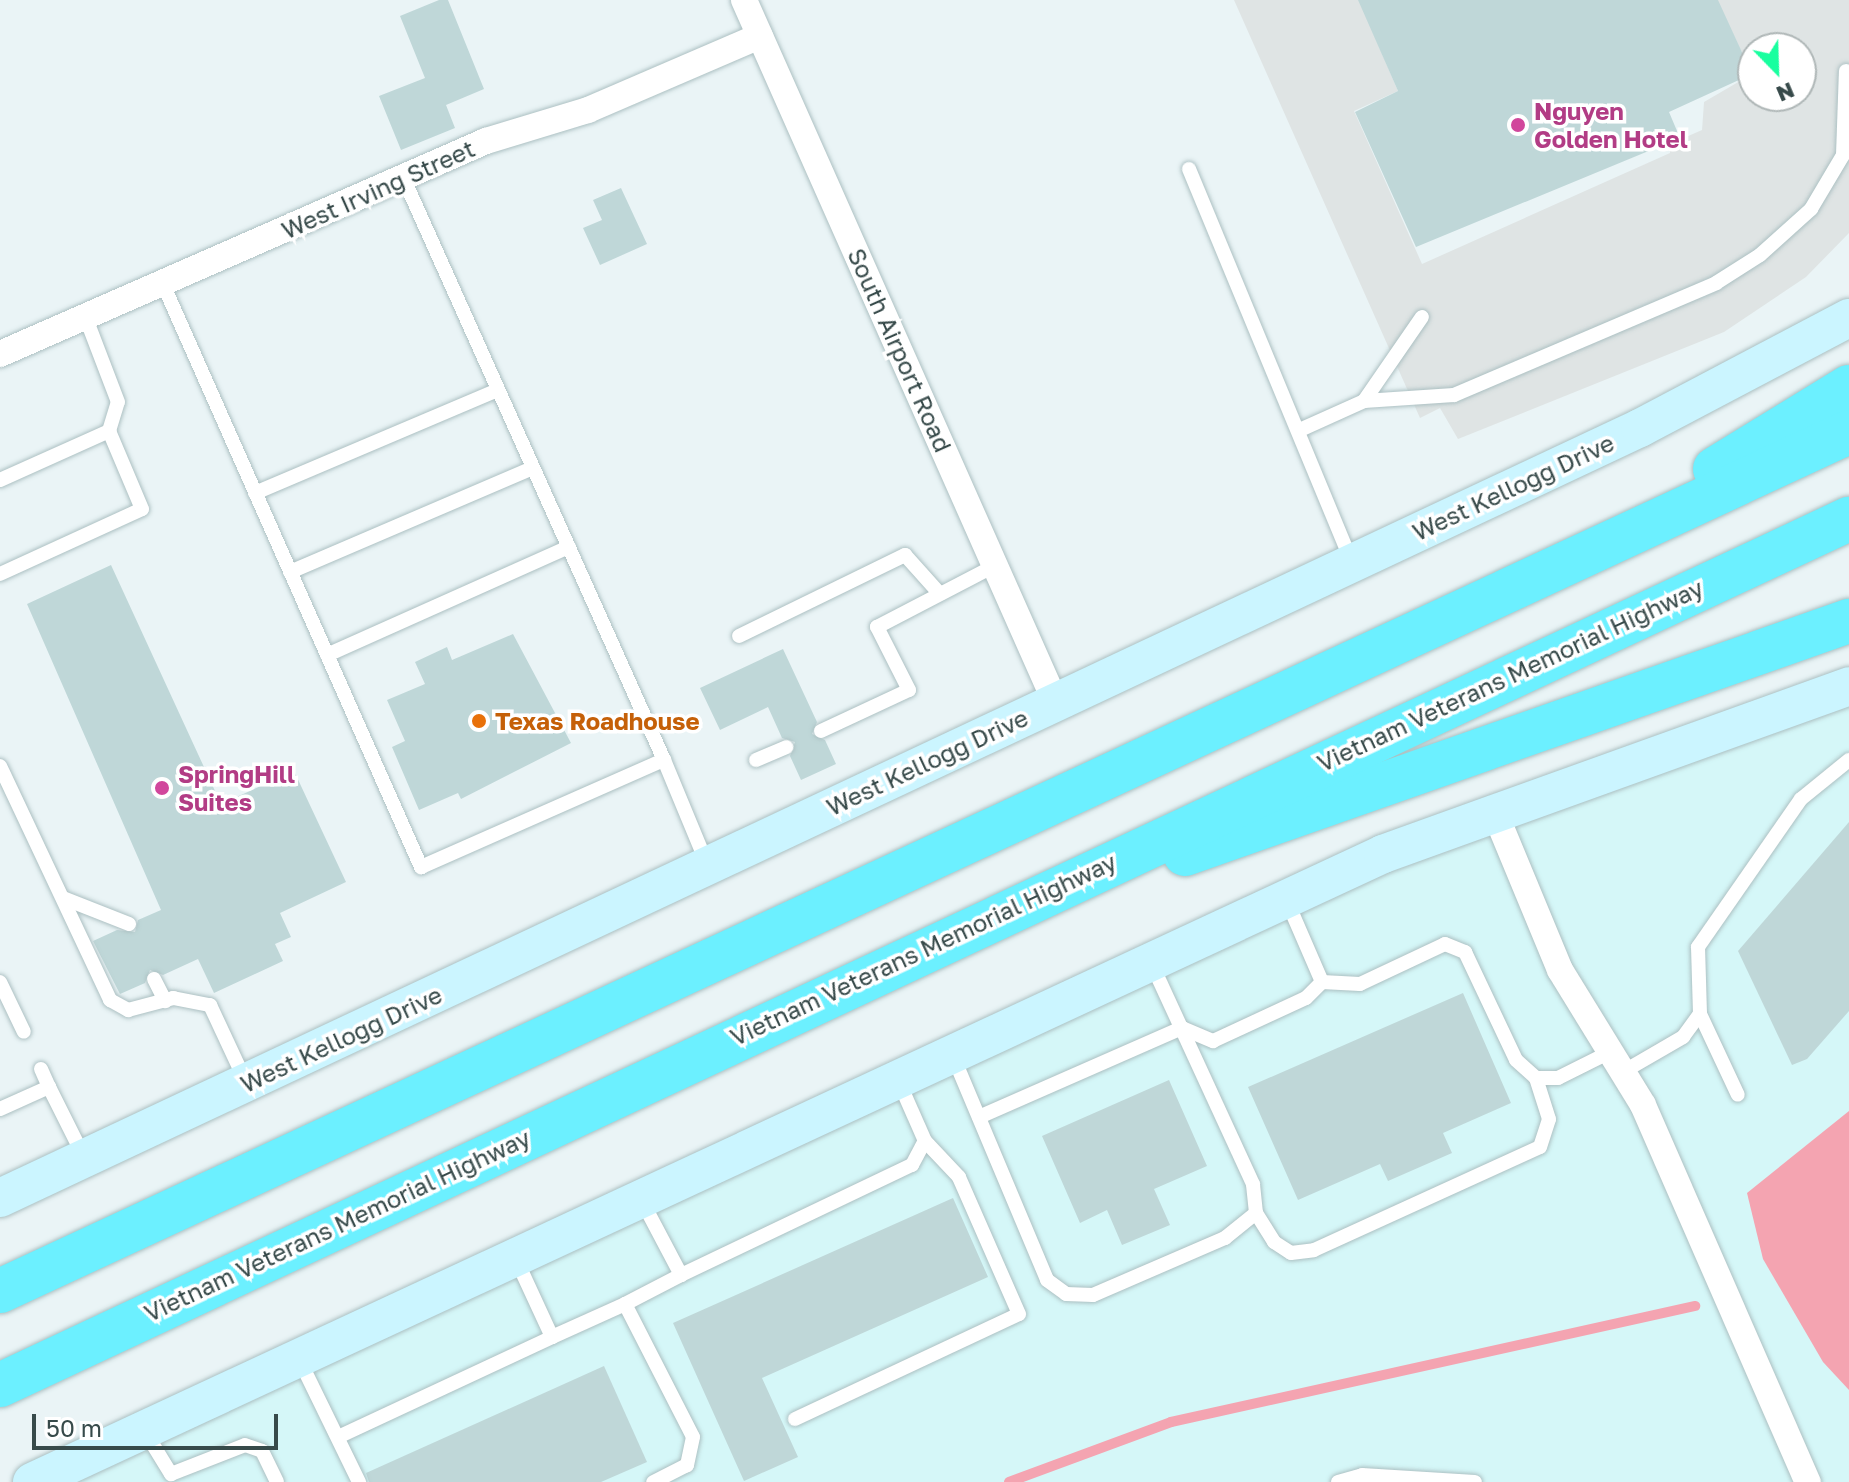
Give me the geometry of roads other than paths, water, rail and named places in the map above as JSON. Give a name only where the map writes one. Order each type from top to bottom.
[{"type":"highway","points":[[1594,549],[1849,387]]},
{"type":"highway","points":[[0,1291],[1849,432]]},
{"type":"highway","name":"Vietnam Veterans Memorial Highway","points":[[0,1385],[927,947],[1849,519]]},
{"type":"highway","points":[[927,947],[1849,621]]},
{"type":"main road","name":"West Kellogg Drive","points":[[0,1198],[1640,428],[1849,318]]},
{"type":"main road","points":[[32,1482],[1286,898],[1495,813],[1849,686]]},
{"type":"street","name":"South Airport Road","points":[[744,0],[1055,701]]},
{"type":"street","name":"West Irving Street","points":[[0,354],[486,141],[588,110],[760,36]]},
{"type":"street","points":[[1495,813],[1560,970],[1643,1105],[1808,1482]]},
{"type":"lane","points":[[1302,429],[1364,401],[1454,395],[1716,283],[1760,255],[1811,209],[1843,155],[1846,71]]},
{"type":"lane","points":[[1189,169],[1302,429],[1353,562]]},
{"type":"lane","points":[[403,177],[664,760],[708,866]]},
{"type":"lane","points":[[163,284],[421,867],[664,760]]},
{"type":"lane","points":[[1364,401],[1422,317]]},
{"type":"lane","points":[[0,574],[142,509],[109,431],[118,402],[86,318]]},
{"type":"lane","points":[[255,493],[498,390]]},
{"type":"lane","points":[[0,480],[109,431]]},
{"type":"lane","points":[[290,572],[533,468]]},
{"type":"lane","points":[[327,655],[569,547]]},
{"type":"lane","points":[[739,636],[905,555],[940,594]]},
{"type":"lane","points":[[821,731],[909,690],[877,627],[996,565]]},
{"type":"lane","points":[[756,760],[786,747]]},
{"type":"lane","points":[[1738,1095],[1700,1014],[1698,947],[1801,799],[1849,760]]},
{"type":"lane","points":[[0,766],[110,1000],[128,1010],[165,1001],[210,1005],[247,1084]]},
{"type":"lane","points":[[63,898],[129,924]]},
{"type":"lane","points":[[1286,898],[1322,982]]},
{"type":"lane","points":[[979,1117],[1182,1028],[1213,1041],[1306,998],[1322,982],[1360,984],[1445,944],[1465,952],[1516,1060],[1536,1078],[1549,1119],[1540,1147],[1314,1250],[1291,1253],[1274,1242],[1256,1213],[1253,1184],[1182,1028],[1150,959]]},
{"type":"lane","points":[[154,979],[165,1001]]},
{"type":"lane","points":[[0,982],[24,1032]]},
{"type":"lane","points":[[1536,1078],[1558,1078],[1615,1063],[1683,1037],[1700,1014]]},
{"type":"lane","points":[[951,1052],[1047,1280],[1066,1294],[1093,1295],[1225,1238],[1256,1213]]},
{"type":"lane","points":[[41,1069],[85,1159]]},
{"type":"lane","points":[[795,1419],[1019,1314],[959,1177],[925,1141],[896,1077]]},
{"type":"lane","points":[[0,1109],[49,1087]]},
{"type":"lane","points":[[338,1437],[625,1304],[912,1165],[925,1141]]},
{"type":"lane","points":[[639,1197],[681,1275]]},
{"type":"lane","points":[[514,1256],[552,1337]]},
{"type":"lane","points":[[625,1304],[693,1437],[687,1465],[653,1482]]},
{"type":"lane","points":[[298,1357],[359,1482]]},
{"type":"lane","points":[[144,1429],[171,1474],[245,1445],[262,1451],[277,1482]]},
{"type":"lane","points":[[1338,1482],[1362,1475],[1475,1482]]},
{"type":"waterway","points":[[1009,1482],[1171,1422],[1695,1306]]},
{"type":"place","name":"Nguyen Golden Hotel","points":[[1518,125]]},
{"type":"place","name":"Texas Roadhouse","points":[[479,721]]},
{"type":"place","name":"SpringHill Suites","points":[[162,788]]}]
